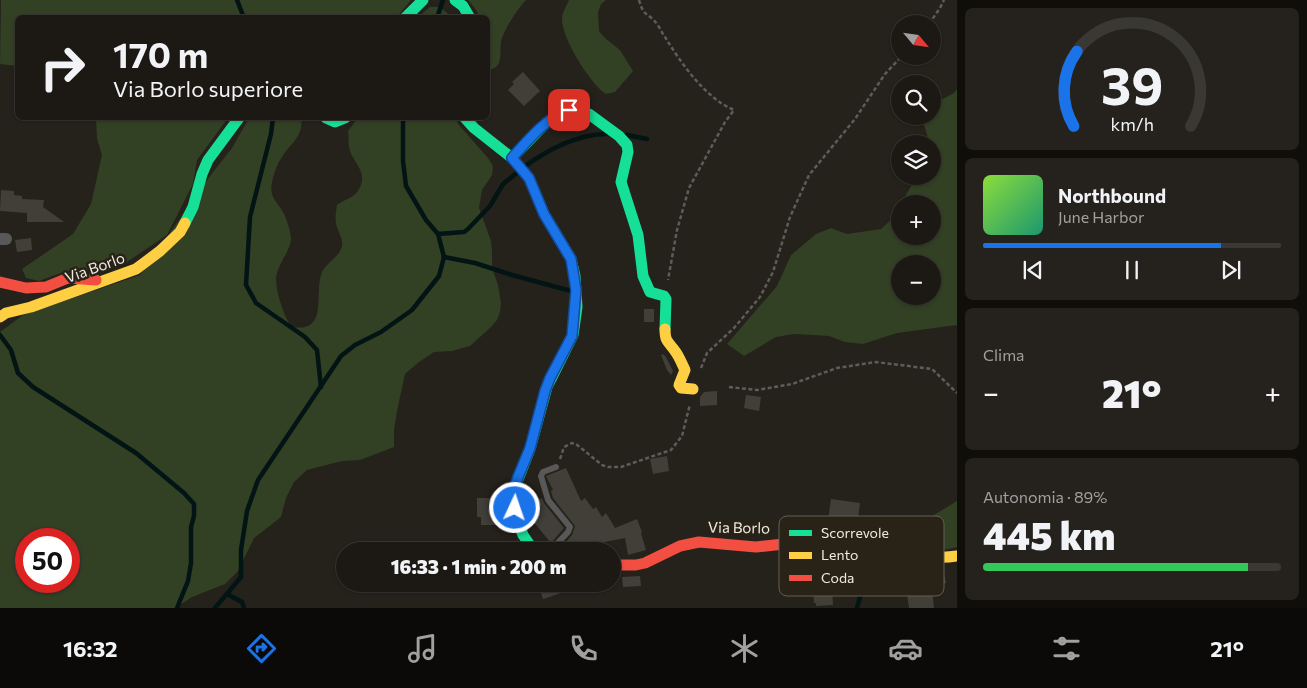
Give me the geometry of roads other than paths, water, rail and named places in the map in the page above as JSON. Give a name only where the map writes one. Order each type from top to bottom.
[{"type":"main road","points":[[408,15],[423,0]]},
{"type":"main road","points":[[455,0],[463,6],[468,15]]},
{"type":"main road","points":[[512,158],[542,127],[563,112],[569,110],[593,116],[613,130],[626,143],[628,148],[627,156],[621,175],[621,182],[638,235],[643,276],[650,292],[664,296],[667,304],[665,337],[669,345],[675,350],[685,370],[679,385],[684,389],[693,389]]},
{"type":"main road","name":"Via Borlo","points":[[0,317],[6,313],[31,308],[136,269],[160,251],[180,232],[193,208],[202,174],[208,160],[238,120]]},
{"type":"main road","points":[[467,120],[512,158],[529,178],[544,214],[571,259],[576,290],[572,336],[550,378],[530,448],[515,486],[518,526],[527,542]]},
{"type":"main road","points":[[0,282],[26,288],[46,287],[68,278],[105,280]]},
{"type":"main road","name":"Via Borlo","points":[[621,567],[640,566],[691,543],[705,542],[756,547],[779,544]]},
{"type":"main road","name":"Via Borlo","points":[[944,558],[957,556]]},
{"type":"lane","points":[[556,467],[544,472],[541,476],[548,500],[570,527],[559,542]]},
{"type":"waterway","points":[[237,0],[243,15]]},
{"type":"waterway","points":[[438,15],[443,0]]},
{"type":"waterway","points":[[273,120],[250,217],[246,285],[256,303],[305,337],[317,350],[321,387]]},
{"type":"waterway","points":[[215,608],[241,577],[241,550],[247,511],[258,480],[341,356],[355,345],[381,332],[412,310],[439,276],[444,257],[438,234],[426,220],[406,186],[403,161],[404,120]]},
{"type":"waterway","points":[[524,167],[563,144],[585,137],[606,134]]},
{"type":"waterway","points":[[627,135],[647,139]]},
{"type":"waterway","points":[[438,234],[464,232],[468,229],[490,206],[503,184],[518,172]]},
{"type":"waterway","points":[[444,257],[475,263],[571,291]]},
{"type":"waterway","points":[[0,335],[11,350],[18,373],[33,387],[136,453],[184,493],[194,504],[194,516],[191,527],[191,563],[188,581],[177,608]]},
{"type":"waterway","points":[[227,594],[242,602],[244,608]]},
{"type":"waterway","points":[[857,608],[860,596]]}]
